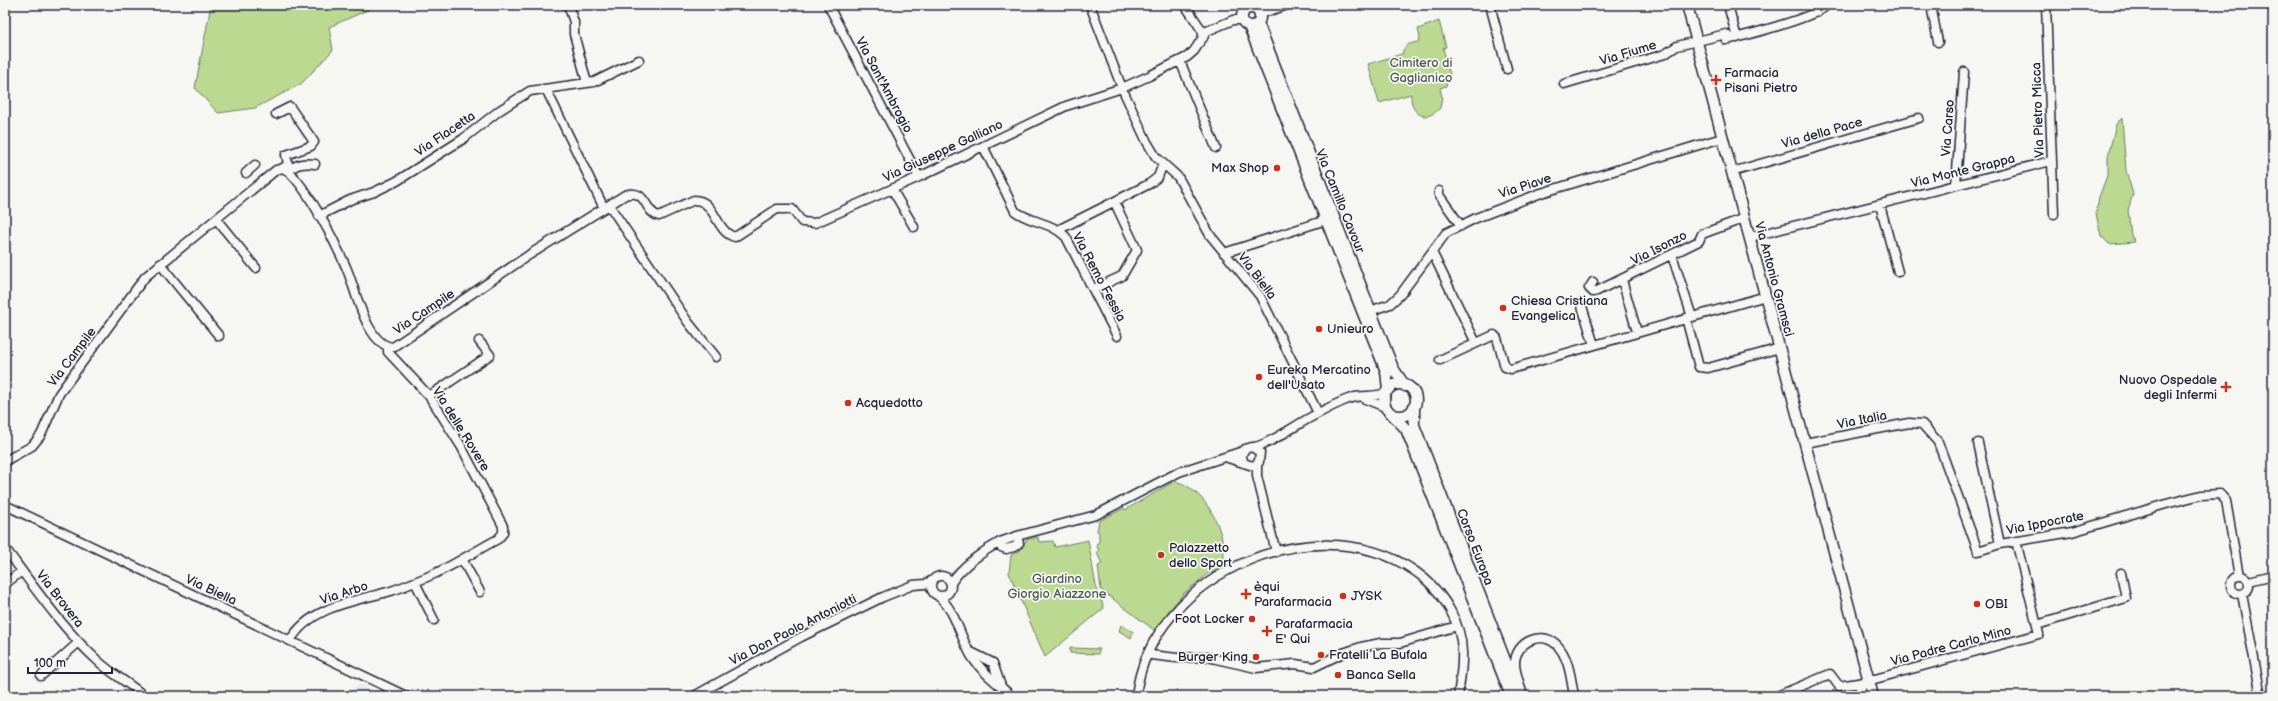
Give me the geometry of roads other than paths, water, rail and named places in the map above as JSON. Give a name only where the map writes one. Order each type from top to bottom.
[{"type":"main road","name":"Via Antonio Gramsci","points":[[1687,5],[1806,443],[1867,681],[1873,696]]},
{"type":"main road","name":"Via Camillo Cavour","points":[[1250,14],[1326,220],[1386,371],[1387,388]]},
{"type":"main road","name":"Via Camillo Cavour","points":[[1250,14],[1396,375],[1405,386]]},
{"type":"main road","points":[[1396,385],[1405,386],[1415,396],[1414,406],[1408,414],[1403,415],[1389,410],[1387,388],[1396,385]]},
{"type":"main road","name":"Corso Europa","points":[[1414,406],[1414,426],[1519,696]]},
{"type":"main road","name":"Corso Europa","points":[[1389,410],[1404,426],[1410,439],[1511,696]]},
{"type":"street","points":[[568,5],[574,22],[574,34],[587,83]]},
{"type":"street","name":"Via Sant'Ambrogio","points":[[828,5],[919,177]]},
{"type":"street","name":"Via Biella","points":[[1090,5],[1122,88],[1147,142],[1163,164],[1178,177],[1203,224],[1224,253],[1260,296],[1318,413]]},
{"type":"street","points":[[1185,5],[1203,32],[1203,38]]},
{"type":"street","name":"Via Giuseppe Galliano","points":[[724,233],[734,237],[777,208],[792,209],[802,222],[815,223],[919,177],[1066,106],[1122,88],[1180,61],[1194,51],[1207,31],[1250,14],[1288,5]]},
{"type":"street","points":[[1490,5],[1507,69]]},
{"type":"street","points":[[1728,5],[1734,38]]},
{"type":"street","points":[[1827,5],[1833,5]]},
{"type":"street","name":"Via Fiume","points":[[1564,84],[1665,54],[1677,46],[1734,38],[1818,12],[1827,5]]},
{"type":"street","points":[[1930,5],[1938,42]]},
{"type":"street","name":"Via Pietro Micca","points":[[2046,5],[2054,214]]},
{"type":"street","name":"Via Flacetta","points":[[319,216],[350,200],[374,192],[397,181],[462,139],[516,99],[530,91],[600,80],[639,60]]},
{"type":"street","points":[[1180,61],[1216,148]]},
{"type":"street","name":"Via Carso","points":[[1956,185],[1964,72]]},
{"type":"street","points":[[546,89],[606,207],[688,322],[716,357]]},
{"type":"street","points":[[276,114],[290,107],[314,142],[311,146],[286,155],[288,164],[286,169]]},
{"type":"street","name":"Via della Pace","points":[[1732,172],[1919,118]]},
{"type":"street","name":"Via Piave","points":[[1370,311],[1390,304],[1400,295],[1446,233],[1494,209],[1722,138]]},
{"type":"street","name":"Via Remo Fessia","points":[[983,146],[1015,211],[1022,217],[1043,222],[1058,230],[1066,237],[1117,336]]},
{"type":"street","name":"Via Monte Grappa","points":[[1750,238],[2051,161]]},
{"type":"street","name":"Via Campile","points":[[5,461],[32,446],[41,435],[56,400],[64,386],[111,325],[142,281],[160,264],[276,170],[286,169],[307,163],[316,164]]},
{"type":"street","points":[[1058,230],[1115,203],[1158,177],[1163,164]]},
{"type":"street","points":[[246,172],[255,165]]},
{"type":"street","name":"Via Campile","points":[[286,169],[301,186],[319,216],[347,269],[358,305],[379,340],[388,347],[399,344],[529,255],[606,207],[633,193],[642,198],[655,215],[659,216],[694,200],[700,200],[704,202],[712,211],[724,233]]},
{"type":"street","points":[[892,189],[914,227]]},
{"type":"street","points":[[1439,191],[1439,195],[1461,226]]},
{"type":"street","points":[[1094,289],[1122,276],[1137,250],[1115,203]]},
{"type":"street","points":[[1880,205],[1898,272]]},
{"type":"street","name":"Via Isonzo","points":[[1593,282],[1589,288],[1593,292],[1622,280],[1699,241],[1702,234],[1745,218]]},
{"type":"street","points":[[216,219],[256,268]]},
{"type":"street","points":[[1224,253],[1326,220]]},
{"type":"street","points":[[1432,252],[1476,343]]},
{"type":"street","points":[[1672,255],[1689,317],[1699,368],[1708,368],[1780,348]]},
{"type":"street","points":[[160,264],[219,336]]},
{"type":"street","points":[[1622,280],[1637,332]]},
{"type":"street","points":[[1440,360],[1484,338],[1496,336],[1501,356],[1508,369],[1766,296]]},
{"type":"street","points":[[1581,303],[1594,345]]},
{"type":"street","points":[[429,396],[490,355],[479,341]]},
{"type":"street","name":"Via delle Rovere","points":[[388,347],[388,352],[429,396],[461,446],[503,526],[503,533]]},
{"type":"street","points":[[950,611],[948,593],[951,583],[960,571],[986,551],[1001,545],[1014,547],[1018,539],[1038,531],[1096,515],[1179,472],[1225,458],[1249,447],[1268,443],[1293,426],[1318,413],[1356,397],[1374,397],[1387,388]]},
{"type":"street","points":[[1360,398],[1389,410]]},
{"type":"street","name":"Via Italia","points":[[1806,443],[1909,423],[1922,424],[1938,442],[1978,551]]},
{"type":"street","points":[[1250,465],[1261,455],[1268,443]]},
{"type":"street","points":[[1978,443],[2000,544]]},
{"type":"street","points":[[1254,447],[1261,455]]},
{"type":"street","points":[[1243,451],[1242,459],[1250,465],[1256,475],[1276,552]]},
{"type":"street","points":[[1225,458],[1234,458],[1250,465]]},
{"type":"street","name":"Via Ippocrate","points":[[1978,551],[2000,544],[2072,532],[2139,512],[2208,494],[2220,494],[2224,497],[2239,576]]},
{"type":"street","name":"Via Biella","points":[[5,505],[406,696]]},
{"type":"street","name":"Via Arbo","points":[[290,641],[297,630],[315,615],[356,600],[415,582],[462,559],[498,538],[503,533]]},
{"type":"street","points":[[2016,541],[2037,625],[2126,598],[2121,573]]},
{"type":"street","points":[[1136,696],[1142,668],[1153,644],[1183,604],[1212,580],[1234,568],[1276,552],[1303,547],[1341,546],[1368,551],[1392,559],[1414,571],[1436,589],[1457,626],[1462,652],[1458,696]]},
{"type":"street","name":"Via Brovera","points":[[5,548],[22,572],[78,642],[104,667],[125,680],[144,696]]},
{"type":"street","points":[[462,559],[480,592]]},
{"type":"street","points":[[960,571],[933,580],[931,585],[936,594],[950,611],[968,649],[980,667],[1011,696]]},
{"type":"street","name":"Via Brovera","points":[[5,584],[22,572]]},
{"type":"street","points":[[2249,582],[2273,575]]},
{"type":"street","points":[[943,576],[951,583]]},
{"type":"street","points":[[2239,576],[2245,577],[2249,582],[2248,591],[2242,594],[2235,593],[2231,587],[2233,580],[2239,576]]},
{"type":"street","name":"Via Don Paolo Antoniotti","points":[[694,696],[801,637],[904,588],[925,584],[933,580]]},
{"type":"street","points":[[415,582],[434,620]]},
{"type":"street","points":[[904,588],[928,590],[936,594],[948,593]]},
{"type":"street","points":[[2242,594],[2261,696]]},
{"type":"street","name":"Via Padre Carlo Mino","points":[[1777,696],[1830,674],[1839,686],[1867,681],[2039,634],[2037,625]]},
{"type":"street","points":[[1151,655],[1177,658],[1207,657],[1256,668],[1295,664],[1314,667],[1343,653],[1361,647],[1400,643],[1457,626]]},
{"type":"street","points":[[1522,696],[1516,670],[1516,657],[1524,644],[1535,639],[1542,638],[1556,644],[1561,651],[1566,661],[1574,696]]},
{"type":"street","name":"Via Brovera","points":[[40,676],[78,642]]},
{"type":"street","points":[[968,649],[974,654],[993,663],[1002,687]]},
{"type":"street","points":[[1857,696],[1867,681]]},
{"type":"place","name":"Farmacia Pisani Pietro","points":[[1716,80]]},
{"type":"place","name":"Max Shop","points":[[1277,168]]},
{"type":"place","name":"Chiesa Cristiana Evangelica","points":[[1503,308]]},
{"type":"place","name":"Unieuro","points":[[1319,329]]},
{"type":"place","name":"Eureka Mercatino dell'Usato","points":[[1259,377]]},
{"type":"place","name":"Nuovo Ospedale degli Infermi","points":[[2226,387]]},
{"type":"place","name":"Acquedotto","points":[[848,403]]},
{"type":"place","name":"Palazzetto dello Sport","points":[[1161,555]]},
{"type":"place","name":"èqui Parafarmacia","points":[[1246,594]]},
{"type":"place","name":"JYSK","points":[[1343,596]]},
{"type":"place","name":"OBI","points":[[1977,604]]},
{"type":"place","name":"Foot Locker","points":[[1252,619]]},
{"type":"place","name":"Parafarmacia E' Qui","points":[[1267,631]]},
{"type":"place","name":"Fratelli La Bufala","points":[[1321,655]]},
{"type":"place","name":"Burger King","points":[[1256,657]]},
{"type":"place","name":"Banca Sella","points":[[1338,675]]},
{"type":"park label","name":"Cimitero di Gaglianico","points":[[1421,70]]},
{"type":"park label","name":"Giardino Giorgio Aiazzone","points":[[1057,586]]}]
